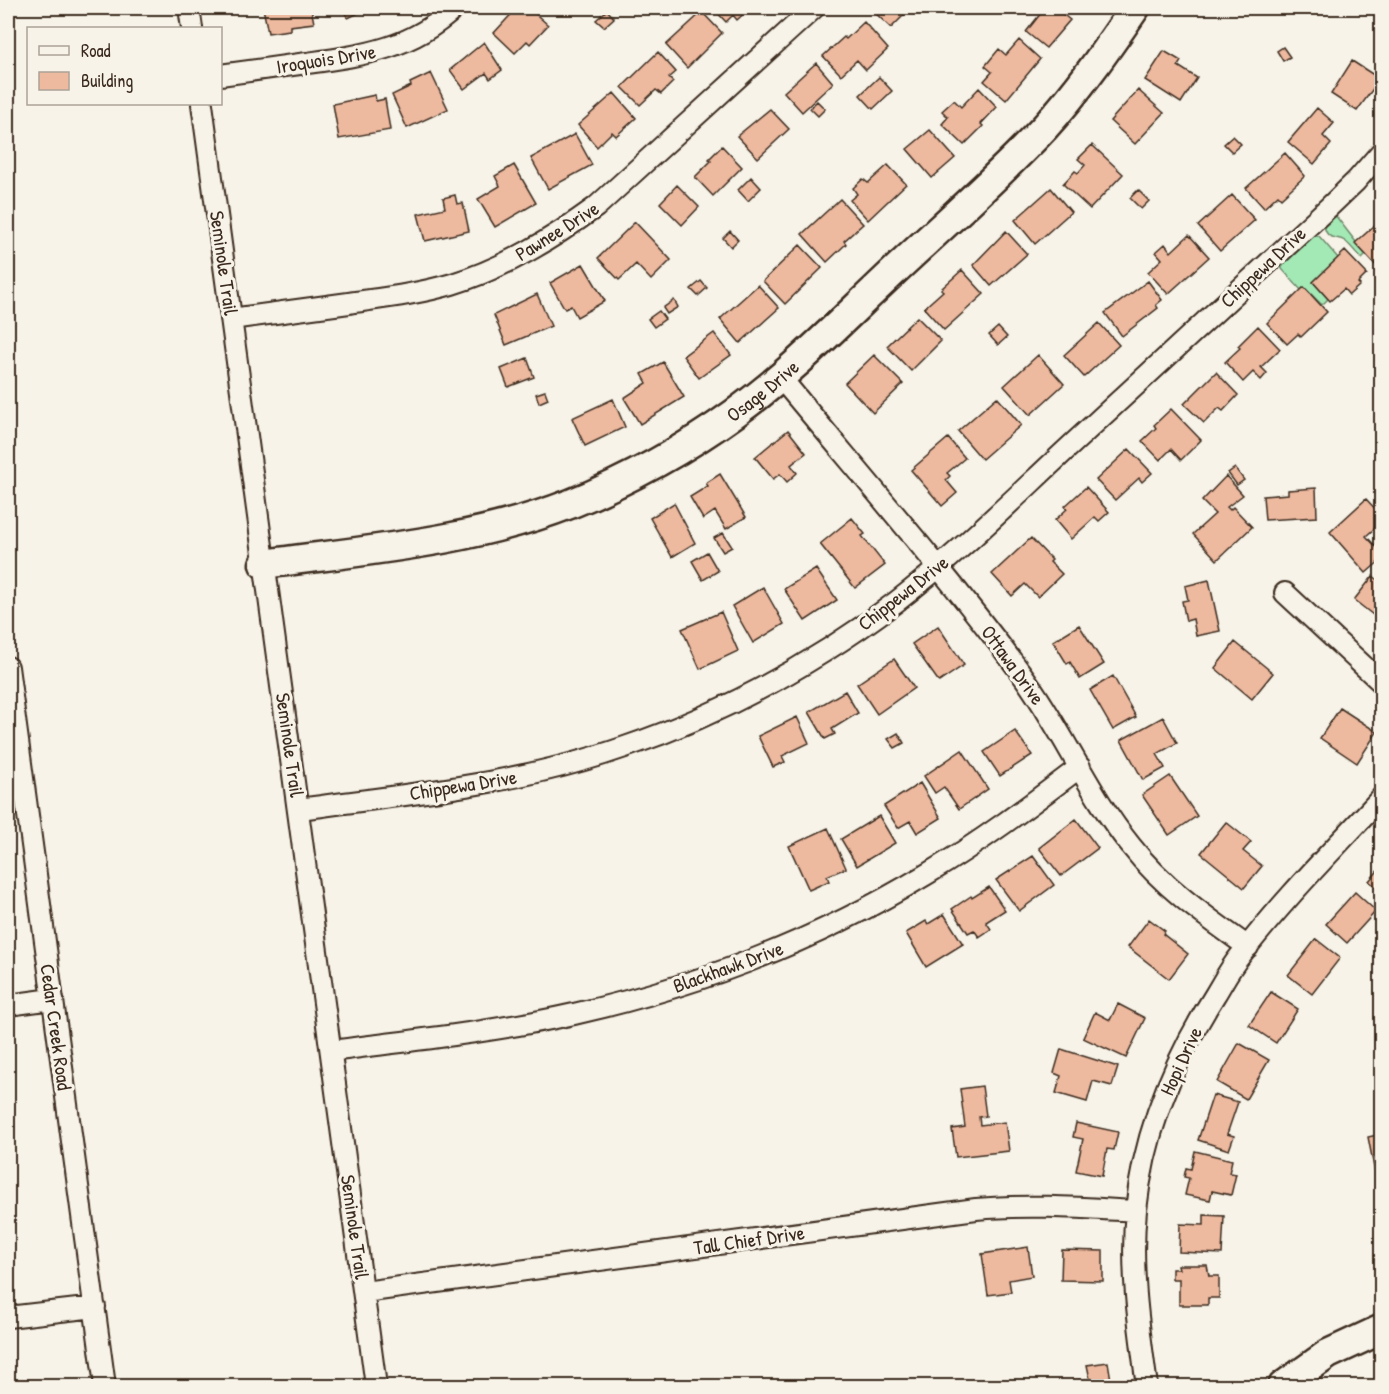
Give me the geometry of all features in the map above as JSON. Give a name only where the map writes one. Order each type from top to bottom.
[{"type":"street","points":[[189,8],[192,27]]},
{"type":"street","name":"Iroquois Drive","points":[[222,75],[366,55],[390,48],[418,35],[455,8]]},
{"type":"street","name":"Pawnee Drive","points":[[231,319],[404,295],[452,284],[497,267],[526,252],[564,231],[596,207],[814,8]]},
{"type":"street","name":"Osage Drive","points":[[264,564],[415,544],[486,530],[568,504],[625,480],[691,443],[737,412],[780,377],[1006,166],[1044,128],[1082,83],[1135,8]]},
{"type":"street","name":"Seminole Trail","points":[[202,105],[376,1386]]},
{"type":"street","name":"Chippewa Drive","points":[[299,809],[445,790],[546,771],[625,748],[689,722],[798,668],[881,612],[972,537],[1329,207],[1382,151]]},
{"type":"street","name":"Ottawa Drive","points":[[780,377],[937,567],[1023,676],[1112,821],[1131,847],[1160,879],[1190,905],[1248,947]]},
{"type":"street","points":[[1285,593],[1382,683]]},
{"type":"street","name":"Cedar Creek Road","points":[[8,667],[13,742],[53,999],[105,1386]]},
{"type":"street","name":"Blackhawk Drive","points":[[331,1051],[520,1024],[573,1014],[691,982],[751,961],[860,912],[928,874],[983,838],[1080,767]]},
{"type":"street","name":"Hopi Drive","points":[[1147,1386],[1136,1294],[1134,1250],[1136,1211],[1148,1146],[1172,1075],[1195,1027],[1238,958],[1305,880],[1382,797]]},
{"type":"street","points":[[8,1005],[53,999]]},
{"type":"street","name":"Tall Chief Drive","points":[[364,1292],[976,1209],[1047,1207],[1136,1211]]},
{"type":"street","points":[[8,1317],[95,1307]]},
{"type":"street","points":[[1283,1386],[1328,1354],[1382,1329]]},
{"type":"green space","points":[[1335,215],[1366,255],[1362,259],[1345,241],[1327,234],[1324,225]]},
{"type":"green space","points":[[1315,234],[1338,258],[1313,282],[1328,299],[1322,305],[1304,287],[1301,290],[1282,269],[1281,264]]},
{"type":"building","points":[[263,8],[311,8],[314,23],[290,26],[290,30],[268,33]]},
{"type":"building","points":[[342,8],[369,8],[348,18]]},
{"type":"building","points":[[517,8],[529,8],[548,25],[530,44],[527,41],[515,53],[494,33]]},
{"type":"building","points":[[713,8],[750,8],[737,20],[733,15],[726,22]]},
{"type":"building","points":[[870,8],[911,8],[891,28]]},
{"type":"building","points":[[1045,8],[1055,8],[1070,20],[1046,48],[1026,32]]},
{"type":"building","points":[[607,10],[614,18],[604,27],[596,20]]},
{"type":"building","points":[[702,12],[722,33],[687,68],[666,45]]},
{"type":"building","points":[[864,22],[888,49],[866,70],[857,60],[841,75],[823,56]]},
{"type":"building","points":[[1019,40],[1040,59],[1006,100],[984,81],[992,72],[985,66],[999,49],[1006,55]]},
{"type":"building","points":[[484,42],[502,70],[490,79],[486,73],[464,89],[450,70]]},
{"type":"building","points":[[1283,47],[1290,57],[1283,61],[1277,51]]},
{"type":"building","points":[[1164,51],[1181,61],[1178,66],[1197,78],[1181,103],[1145,80]]},
{"type":"building","points":[[658,52],[676,72],[669,78],[673,82],[661,94],[656,90],[640,105],[622,87]]},
{"type":"building","points":[[1352,61],[1380,79],[1357,111],[1331,94]]},
{"type":"building","points":[[816,63],[833,83],[802,112],[784,92]]},
{"type":"building","points":[[431,73],[448,109],[407,128],[392,95]]},
{"type":"building","points":[[879,77],[892,91],[873,109],[860,95]]},
{"type":"building","points":[[979,88],[997,107],[981,124],[983,126],[964,145],[942,124],[948,117],[942,111],[954,100],[961,107]]},
{"type":"building","points":[[1138,90],[1164,113],[1135,144],[1110,121]]},
{"type":"building","points":[[614,93],[636,118],[616,136],[612,132],[597,147],[578,125]]},
{"type":"building","points":[[375,95],[376,101],[385,99],[390,130],[339,139],[333,104]]},
{"type":"building","points":[[817,101],[825,109],[818,116],[810,108]]},
{"type":"building","points":[[1317,108],[1334,123],[1323,136],[1331,144],[1314,164],[1288,142]]},
{"type":"building","points":[[770,109],[789,129],[758,158],[737,136]]},
{"type":"building","points":[[930,130],[955,158],[932,178],[907,149]]},
{"type":"building","points":[[575,134],[592,165],[548,189],[531,158]]},
{"type":"building","points":[[1233,136],[1241,144],[1232,152],[1224,144]]},
{"type":"building","points":[[1092,145],[1123,174],[1090,209],[1063,184],[1075,171],[1078,173],[1085,165],[1078,159]]},
{"type":"building","points":[[722,146],[742,167],[713,196],[695,177]]},
{"type":"building","points":[[1285,153],[1305,176],[1281,198],[1278,195],[1264,208],[1246,188]]},
{"type":"building","points":[[514,165],[536,203],[495,227],[478,199],[500,186],[495,176]]},
{"type":"building","points":[[888,165],[906,184],[868,220],[850,200],[857,194],[853,188],[863,179],[868,183]]},
{"type":"building","points":[[751,177],[761,188],[748,201],[738,190]]},
{"type":"building","points":[[677,185],[699,207],[682,225],[660,203]]},
{"type":"building","points":[[1051,188],[1071,212],[1035,244],[1015,220]]},
{"type":"building","points":[[1138,190],[1149,201],[1141,209],[1130,198]]},
{"type":"building","points":[[455,195],[457,204],[463,203],[469,231],[425,241],[418,214],[445,208],[443,198]]},
{"type":"building","points":[[1232,195],[1255,220],[1220,251],[1198,226]]},
{"type":"building","points":[[840,199],[863,224],[844,241],[846,244],[827,262],[802,234]]},
{"type":"building","points":[[1382,219],[1382,268],[1380,270],[1355,243]]},
{"type":"building","points":[[635,222],[671,260],[651,280],[636,264],[619,280],[598,258]]},
{"type":"building","points":[[730,231],[738,240],[731,247],[723,238]]},
{"type":"building","points":[[1006,231],[1027,254],[991,286],[973,265]]},
{"type":"building","points":[[1189,235],[1209,257],[1168,294],[1148,272],[1162,259],[1156,252],[1165,244],[1171,252]]},
{"type":"building","points":[[800,245],[822,268],[785,304],[763,281]]},
{"type":"building","points":[[1345,251],[1367,274],[1358,283],[1360,285],[1349,295],[1344,289],[1330,301],[1313,282]]},
{"type":"building","points":[[583,264],[605,301],[577,317],[571,306],[565,309],[550,283]]},
{"type":"building","points":[[962,270],[984,294],[944,330],[924,308]]},
{"type":"building","points":[[701,281],[707,288],[698,296],[691,289]]},
{"type":"building","points":[[1148,281],[1162,300],[1156,305],[1158,308],[1122,336],[1105,313]]},
{"type":"building","points":[[758,285],[779,308],[740,343],[720,319]]},
{"type":"building","points":[[1304,287],[1327,312],[1301,337],[1298,334],[1287,344],[1267,323]]},
{"type":"building","points":[[537,294],[551,326],[506,345],[494,315]]},
{"type":"building","points":[[674,300],[678,307],[667,314],[663,308]]},
{"type":"building","points":[[659,311],[665,319],[654,327],[648,319]]},
{"type":"building","points":[[917,317],[941,341],[911,371],[887,346]]},
{"type":"building","points":[[1099,323],[1119,345],[1084,377],[1064,355]]},
{"type":"building","points":[[1258,326],[1280,349],[1261,367],[1267,373],[1261,380],[1253,372],[1243,382],[1225,362]]},
{"type":"building","points":[[998,327],[1007,337],[998,345],[989,335]]},
{"type":"building","points":[[714,333],[731,355],[699,378],[683,356]]},
{"type":"building","points":[[874,355],[903,384],[873,413],[845,383]]},
{"type":"building","points":[[1038,355],[1064,384],[1030,415],[1004,386]]},
{"type":"building","points":[[527,358],[534,377],[508,387],[501,369]]},
{"type":"building","points":[[663,362],[684,397],[640,424],[624,398],[647,383],[642,374]]},
{"type":"building","points":[[1216,372],[1238,395],[1223,411],[1219,408],[1204,423],[1184,404]]},
{"type":"building","points":[[545,391],[548,399],[539,403],[536,394]]},
{"type":"building","points":[[997,397],[1021,425],[982,459],[958,431]]},
{"type":"building","points":[[613,399],[625,427],[585,446],[572,418]]},
{"type":"building","points":[[1171,409],[1201,440],[1181,460],[1171,449],[1160,460],[1142,441],[1156,428],[1154,425]]},
{"type":"building","points":[[788,430],[806,453],[791,465],[797,473],[787,482],[780,474],[773,479],[755,457]]},
{"type":"building","points":[[948,438],[965,458],[947,473],[950,476],[946,480],[957,493],[942,506],[911,470]]},
{"type":"building","points":[[1129,449],[1152,473],[1142,482],[1139,478],[1115,500],[1096,480]]},
{"type":"building","points":[[1235,468],[1244,480],[1237,485],[1228,473]]},
{"type":"building","points":[[720,474],[746,517],[726,529],[715,511],[703,519],[690,497],[708,486],[706,483]]},
{"type":"building","points":[[1226,476],[1243,495],[1227,507],[1230,510],[1233,507],[1252,527],[1217,560],[1193,534],[1215,514],[1202,501]]},
{"type":"building","points":[[1086,487],[1109,512],[1099,521],[1095,517],[1071,539],[1055,520],[1067,509],[1065,506]]},
{"type":"building","points":[[1316,488],[1317,517],[1265,520],[1263,496],[1288,494],[1288,490]]},
{"type":"building","points":[[1366,499],[1382,516],[1382,522],[1366,536],[1382,553],[1382,559],[1366,573],[1330,532]]},
{"type":"building","points":[[674,503],[695,543],[672,557],[650,518]]},
{"type":"building","points":[[852,518],[865,534],[862,536],[885,565],[855,588],[820,544]]},
{"type":"building","points":[[723,533],[732,547],[723,552],[714,538]]},
{"type":"building","points":[[1031,538],[1062,574],[1038,597],[1025,584],[1012,596],[992,574]]},
{"type":"building","points":[[707,552],[718,571],[703,580],[692,561]]},
{"type":"building","points":[[816,569],[837,600],[805,621],[784,589]]},
{"type":"building","points":[[1373,576],[1382,583],[1382,622],[1354,600]]},
{"type":"building","points":[[1209,580],[1220,631],[1196,636],[1193,619],[1186,621],[1182,601],[1188,600],[1185,586]]},
{"type":"building","points":[[763,587],[784,624],[753,643],[732,606]]},
{"type":"building","points":[[721,612],[738,651],[700,669],[682,629]]},
{"type":"building","points":[[1079,625],[1104,664],[1080,679],[1070,662],[1067,664],[1053,641]]},
{"type":"building","points":[[938,626],[964,665],[939,682],[912,644]]},
{"type":"building","points":[[1235,642],[1273,673],[1252,699],[1215,668]]},
{"type":"building","points":[[894,659],[914,688],[877,714],[857,684]]},
{"type":"building","points":[[1113,676],[1136,717],[1113,730],[1090,690]]},
{"type":"building","points":[[845,691],[858,713],[832,729],[835,734],[825,739],[809,712]]},
{"type":"building","points":[[1340,708],[1377,732],[1357,763],[1320,738]]},
{"type":"building","points":[[797,717],[809,743],[782,756],[785,762],[773,767],[758,736]]},
{"type":"building","points":[[1163,717],[1177,743],[1157,754],[1165,768],[1143,780],[1121,740]]},
{"type":"building","points":[[1015,731],[1032,755],[1000,776],[984,752]]},
{"type":"building","points":[[898,733],[904,743],[895,748],[888,739]]},
{"type":"building","points":[[962,750],[988,789],[959,809],[944,787],[935,793],[924,776]]},
{"type":"building","points":[[1170,776],[1197,816],[1169,835],[1142,795]]},
{"type":"building","points":[[920,783],[941,818],[917,833],[910,821],[898,828],[884,806]]},
{"type":"building","points":[[879,816],[895,843],[857,866],[841,839]]},
{"type":"building","points":[[1076,819],[1098,848],[1061,876],[1039,848]]},
{"type":"building","points":[[1226,822],[1251,842],[1243,851],[1262,866],[1244,888],[1201,853]]},
{"type":"building","points":[[828,828],[846,868],[827,876],[829,881],[809,890],[789,846]]},
{"type":"building","points":[[1033,856],[1054,885],[1019,911],[996,880]]},
{"type":"building","points":[[1382,866],[1382,892],[1369,881]]},
{"type":"building","points":[[989,887],[1005,910],[986,922],[991,929],[979,937],[974,930],[968,933],[952,909]]},
{"type":"building","points":[[1355,892],[1376,911],[1347,943],[1326,924]]},
{"type":"building","points":[[944,914],[963,944],[926,967],[906,933]]},
{"type":"building","points":[[1149,919],[1165,931],[1163,934],[1188,954],[1169,979],[1128,947]]},
{"type":"building","points":[[1316,939],[1340,958],[1312,994],[1288,975]]},
{"type":"building","points":[[1271,992],[1298,1009],[1276,1043],[1249,1025]]},
{"type":"building","points":[[1118,1004],[1145,1018],[1126,1058],[1083,1038],[1095,1012],[1110,1020]]},
{"type":"building","points":[[1239,1043],[1269,1060],[1246,1099],[1217,1082]]},
{"type":"building","points":[[1061,1049],[1118,1067],[1112,1086],[1093,1081],[1087,1102],[1056,1093],[1061,1076],[1054,1073]]},
{"type":"building","points":[[982,1086],[986,1116],[979,1117],[980,1125],[1005,1122],[1009,1151],[956,1157],[952,1129],[965,1127],[960,1089]]},
{"type":"building","points":[[1213,1095],[1238,1102],[1227,1134],[1234,1136],[1229,1150],[1198,1140]]},
{"type":"building","points":[[1076,1123],[1118,1132],[1114,1150],[1107,1149],[1102,1176],[1076,1171],[1083,1139],[1073,1137]]},
{"type":"building","points":[[1382,1134],[1382,1182],[1377,1183],[1368,1137]]},
{"type":"building","points":[[1195,1151],[1232,1160],[1229,1173],[1236,1174],[1231,1195],[1212,1191],[1210,1200],[1185,1195],[1189,1178],[1184,1177],[1186,1168],[1191,1169]]},
{"type":"building","points":[[1204,1215],[1224,1216],[1222,1254],[1179,1252],[1180,1224],[1204,1225]]},
{"type":"building","points":[[1028,1247],[1032,1276],[1009,1280],[1011,1292],[988,1295],[982,1254]]},
{"type":"building","points":[[1062,1250],[1103,1251],[1103,1281],[1061,1280]]},
{"type":"building","points":[[1178,1265],[1207,1265],[1209,1276],[1219,1276],[1219,1298],[1208,1298],[1208,1305],[1179,1305],[1179,1279],[1172,1279],[1172,1269],[1179,1269]]},
{"type":"building","points":[[1108,1362],[1112,1386],[1079,1386],[1078,1380],[1090,1379],[1087,1365]]}]
